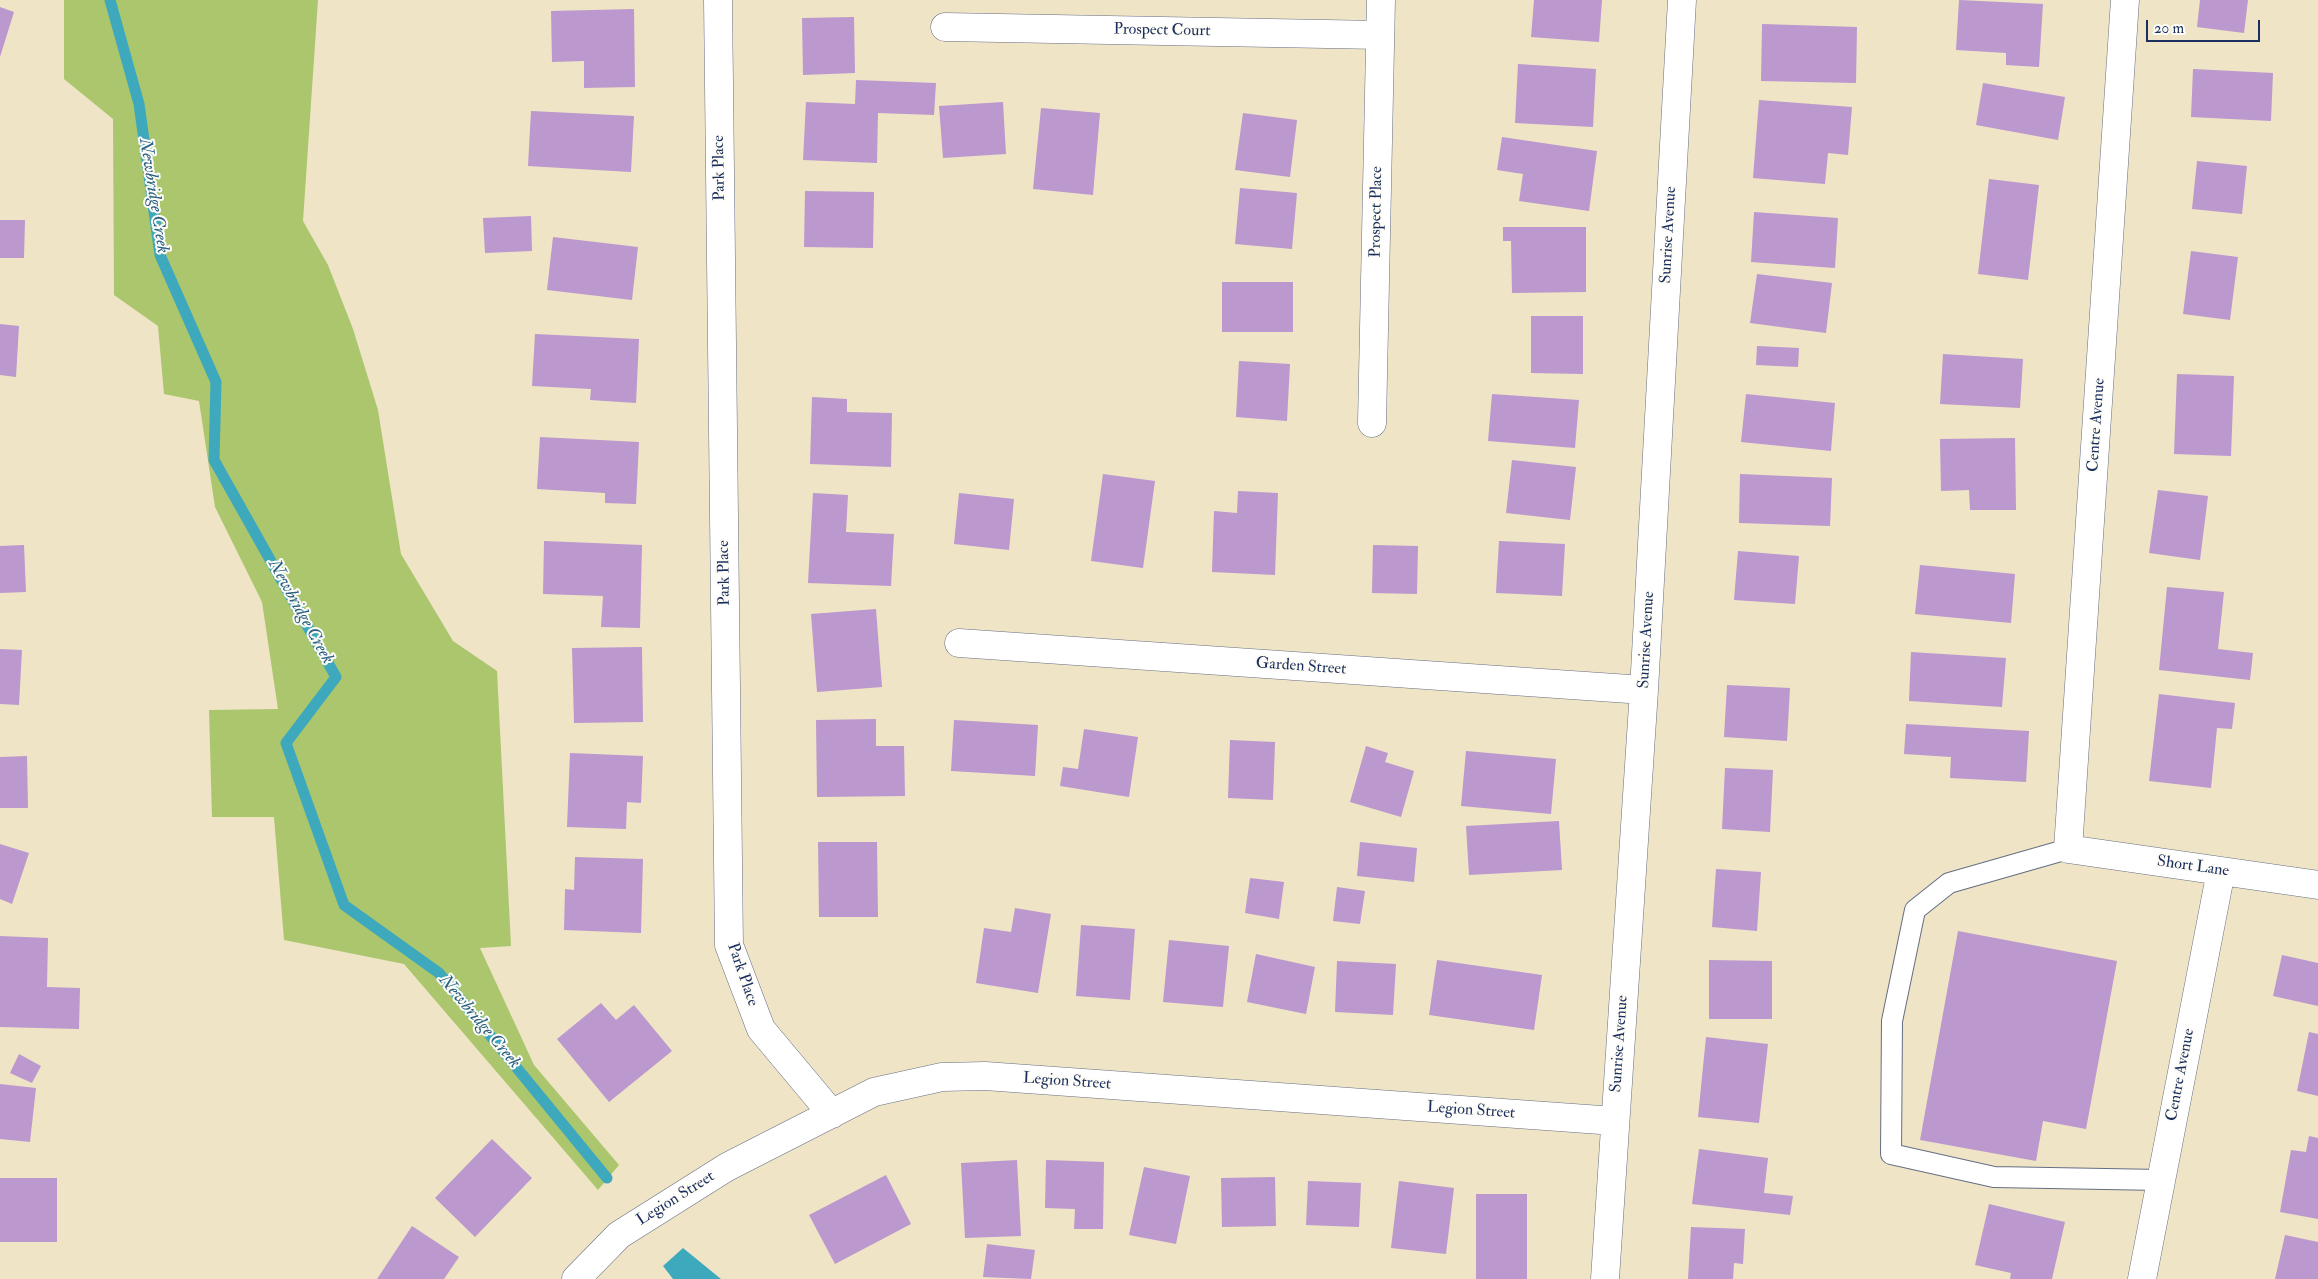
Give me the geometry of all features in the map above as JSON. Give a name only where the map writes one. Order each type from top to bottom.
[{"type":"street","name":"Park Place","points":[[718,0],[728,945],[761,1029],[832,1114]]},
{"type":"street","name":"Prospect Place","points":[[1372,423],[1381,0]]},
{"type":"street","name":"Sunrise Avenue","points":[[1605,1279],[1644,690],[1682,0]]},
{"type":"street","name":"Centre Avenue","points":[[2068,850],[2125,0]]},
{"type":"street","name":"Prospect Court","points":[[944,27],[1380,35]]},
{"type":"street","name":"Garden Street","points":[[959,643],[1644,690]]},
{"type":"street","name":"Short Lane","points":[[2068,850],[2318,885]]},
{"type":"street","name":"Centre Avenue","points":[[2142,1279],[2221,871]]},
{"type":"street","name":"Legion Street","points":[[576,1279],[620,1235],[727,1167],[874,1092],[942,1077],[986,1076],[1615,1122]]},
{"type":"lane","points":[[2068,850],[1949,883],[1915,910],[1892,1021],[1891,1154],[1994,1178],[2161,1180]]},
{"type":"green space","points":[[64,0],[318,0],[303,221],[328,265],[353,329],[378,410],[401,554],[453,641],[497,671],[511,946],[480,948],[534,1065],[619,1165],[598,1190],[404,964],[284,940],[274,817],[212,817],[209,710],[278,709],[262,602],[215,507],[199,401],[164,394],[158,326],[114,295],[113,119],[64,79]]},
{"type":"water","points":[[683,1248],[721,1279],[673,1279],[663,1266]]},
{"type":"building","points":[[1534,0],[1602,0],[1599,42],[1531,37]]},
{"type":"building","points":[[1959,0],[2043,4],[2039,67],[2006,65],[2006,53],[1956,50]]},
{"type":"building","points":[[2200,0],[2248,0],[2244,33],[2197,27]]},
{"type":"building","points":[[0,7],[14,12],[0,57]]},
{"type":"building","points":[[634,9],[635,87],[584,88],[584,61],[552,62],[551,11]]},
{"type":"building","points":[[854,17],[855,73],[803,75],[802,18]]},
{"type":"building","points":[[1762,24],[1857,27],[1856,83],[1761,81]]},
{"type":"building","points":[[1518,64],[1596,69],[1593,127],[1515,123]]},
{"type":"building","points":[[2193,69],[2273,73],[2271,121],[2191,117]]},
{"type":"building","points":[[856,80],[936,83],[934,115],[878,113],[877,163],[803,160],[806,102],[855,104]]},
{"type":"building","points":[[1983,83],[2065,97],[2058,140],[1976,125]]},
{"type":"building","points":[[1759,100],[1852,107],[1848,155],[1828,153],[1825,184],[1753,178]]},
{"type":"building","points":[[1003,102],[1006,154],[943,158],[939,106]]},
{"type":"building","points":[[1041,108],[1100,113],[1093,195],[1033,189]]},
{"type":"building","points":[[531,111],[634,116],[631,172],[528,166]]},
{"type":"building","points":[[1243,113],[1297,120],[1290,177],[1235,170]]},
{"type":"building","points":[[1502,137],[1597,151],[1589,211],[1519,201],[1523,174],[1497,170]]},
{"type":"building","points":[[2197,161],[2247,166],[2242,214],[2192,209]]},
{"type":"building","points":[[1989,179],[2039,185],[2028,280],[1978,274]]},
{"type":"building","points":[[1240,188],[1297,193],[1292,249],[1235,244]]},
{"type":"building","points":[[805,191],[874,192],[873,248],[804,247]]},
{"type":"building","points":[[1754,212],[1838,218],[1835,268],[1751,262]]},
{"type":"building","points":[[531,216],[532,251],[485,253],[483,218]]},
{"type":"building","points":[[0,220],[25,220],[24,258],[0,258]]},
{"type":"building","points":[[1503,227],[1586,227],[1586,292],[1512,293],[1511,241],[1503,241]]},
{"type":"building","points":[[553,237],[638,247],[632,300],[547,290]]},
{"type":"building","points":[[2191,251],[2238,257],[2230,320],[2183,314]]},
{"type":"building","points":[[1757,274],[1832,283],[1826,333],[1750,323]]},
{"type":"building","points":[[1222,282],[1293,282],[1293,332],[1222,332]]},
{"type":"building","points":[[1531,316],[1583,316],[1583,374],[1531,373]]},
{"type":"building","points":[[0,324],[19,326],[16,377],[0,375]]},
{"type":"building","points":[[535,334],[639,339],[636,403],[590,400],[591,389],[532,386]]},
{"type":"building","points":[[1757,346],[1799,348],[1798,367],[1756,365]]},
{"type":"building","points":[[1943,354],[2023,359],[2020,408],[1940,404]]},
{"type":"building","points":[[1239,361],[1290,364],[1287,421],[1236,417]]},
{"type":"building","points":[[2177,374],[2234,376],[2231,456],[2174,454]]},
{"type":"building","points":[[1492,394],[1579,400],[1575,448],[1488,441]]},
{"type":"building","points":[[1746,394],[1835,403],[1831,451],[1741,442]]},
{"type":"building","points":[[812,397],[847,399],[847,412],[892,413],[891,467],[810,464]]},
{"type":"building","points":[[540,437],[639,442],[636,504],[605,503],[605,493],[537,489]]},
{"type":"building","points":[[2015,438],[2016,510],[1970,510],[1969,490],[1941,491],[1940,439]]},
{"type":"building","points":[[1512,460],[1576,467],[1570,520],[1506,513]]},
{"type":"building","points":[[1103,474],[1155,481],[1143,568],[1091,561]]},
{"type":"building","points":[[1740,474],[1832,478],[1830,526],[1739,523]]},
{"type":"building","points":[[2158,490],[2208,496],[2200,560],[2149,553]]},
{"type":"building","points":[[1238,491],[1278,493],[1275,575],[1212,572],[1214,511],[1237,513]]},
{"type":"building","points":[[813,493],[848,495],[846,532],[894,534],[891,586],[808,583]]},
{"type":"building","points":[[959,493],[1014,499],[1009,550],[954,544]]},
{"type":"building","points":[[544,541],[642,545],[640,628],[601,627],[603,596],[543,594]]},
{"type":"building","points":[[1499,541],[1565,544],[1562,596],[1496,593]]},
{"type":"building","points":[[24,545],[26,592],[0,593],[0,546]]},
{"type":"building","points":[[1373,545],[1418,546],[1417,594],[1372,593]]},
{"type":"building","points":[[1738,551],[1799,556],[1795,604],[1734,600]]},
{"type":"building","points":[[1920,565],[2015,574],[2011,623],[1915,614]]},
{"type":"building","points":[[2167,587],[2224,592],[2218,649],[2253,653],[2250,680],[2159,670]]},
{"type":"building","points":[[876,609],[882,687],[817,692],[811,614]]},
{"type":"building","points":[[642,647],[643,722],[574,723],[572,648]]},
{"type":"building","points":[[0,649],[22,650],[19,705],[0,704]]},
{"type":"building","points":[[1911,652],[2006,658],[2002,707],[1909,701]]},
{"type":"building","points":[[1727,685],[1790,688],[1787,741],[1724,737]]},
{"type":"building","points":[[2159,694],[2235,703],[2232,729],[2217,728],[2211,788],[2149,781]]},
{"type":"building","points":[[876,719],[876,746],[904,746],[905,796],[817,797],[816,720]]},
{"type":"building","points":[[954,720],[1038,725],[1035,776],[951,771]]},
{"type":"building","points":[[1906,724],[2029,731],[2026,782],[1950,778],[1951,757],[1904,754]]},
{"type":"building","points":[[1084,729],[1138,737],[1129,797],[1060,786],[1063,767],[1078,769]]},
{"type":"building","points":[[1230,740],[1275,742],[1273,800],[1228,798]]},
{"type":"building","points":[[1366,746],[1388,753],[1385,762],[1414,771],[1401,817],[1350,802]]},
{"type":"building","points":[[1466,751],[1556,759],[1551,814],[1461,806]]},
{"type":"building","points":[[570,753],[643,756],[641,803],[627,802],[626,829],[567,827]]},
{"type":"building","points":[[27,756],[28,808],[0,808],[0,757]]},
{"type":"building","points":[[1725,768],[1773,770],[1770,832],[1722,829]]},
{"type":"building","points":[[1559,821],[1562,870],[1469,875],[1466,826]]},
{"type":"building","points":[[818,842],[877,842],[878,917],[819,917]]},
{"type":"building","points":[[1360,842],[1417,848],[1414,882],[1357,876]]},
{"type":"building","points":[[0,844],[29,853],[12,904],[0,899]]},
{"type":"building","points":[[575,857],[643,859],[641,933],[564,930],[565,889],[574,890]]},
{"type":"building","points":[[1716,869],[1761,872],[1757,931],[1712,927]]},
{"type":"building","points":[[1250,878],[1284,882],[1279,919],[1245,913]]},
{"type":"building","points":[[1337,887],[1365,891],[1360,924],[1333,921]]},
{"type":"building","points":[[1015,908],[1051,914],[1038,993],[976,983],[984,928],[1011,932]]},
{"type":"building","points":[[1081,925],[1135,929],[1130,1000],[1076,996]]},
{"type":"building","points":[[1958,931],[2117,961],[2086,1129],[2043,1121],[2036,1161],[1920,1140]]},
{"type":"building","points":[[0,936],[48,938],[47,987],[80,988],[79,1029],[0,1027]]},
{"type":"building","points":[[1169,940],[1229,946],[1223,1007],[1163,1002]]},
{"type":"building","points":[[1256,954],[1315,967],[1306,1014],[1247,1002]]},
{"type":"building","points":[[2282,955],[2318,963],[2318,1006],[2273,996]]},
{"type":"building","points":[[1437,960],[1542,975],[1534,1030],[1429,1015]]},
{"type":"building","points":[[1709,960],[1772,961],[1772,1019],[1709,1019]]},
{"type":"building","points":[[1337,961],[1396,964],[1393,1015],[1335,1012]]},
{"type":"building","points":[[601,1003],[616,1020],[634,1005],[672,1051],[609,1102],[557,1039]]},
{"type":"building","points":[[2309,1032],[2318,1034],[2318,1096],[2297,1091]]},
{"type":"building","points":[[1706,1037],[1768,1044],[1759,1123],[1698,1117]]},
{"type":"building","points":[[19,1054],[41,1066],[32,1083],[10,1073]]},
{"type":"building","points":[[0,1084],[36,1088],[30,1142],[0,1139]]},
{"type":"building","points":[[2309,1136],[2318,1138],[2318,1219],[2280,1212],[2291,1150],[2306,1152]]},
{"type":"building","points":[[492,1139],[532,1178],[475,1237],[435,1198]]},
{"type":"building","points":[[1699,1149],[1768,1158],[1764,1193],[1793,1196],[1790,1215],[1692,1204]]},
{"type":"building","points":[[1017,1160],[1021,1236],[965,1238],[961,1163]]},
{"type":"building","points":[[1046,1160],[1104,1162],[1103,1229],[1074,1229],[1075,1209],[1045,1208]]},
{"type":"building","points":[[1144,1167],[1190,1176],[1176,1244],[1129,1235]]},
{"type":"building","points":[[886,1175],[911,1224],[835,1264],[809,1215]]},
{"type":"building","points":[[1275,1177],[1276,1226],[1222,1227],[1221,1178]]},
{"type":"building","points":[[0,1178],[57,1178],[57,1242],[0,1242]]},
{"type":"building","points":[[1308,1181],[1361,1183],[1359,1227],[1306,1225]]},
{"type":"building","points":[[1399,1181],[1454,1188],[1446,1254],[1391,1248]]},
{"type":"building","points":[[1476,1194],[1527,1194],[1527,1279],[1476,1279]]},
{"type":"building","points":[[1989,1204],[2065,1222],[2052,1279],[2010,1279],[2011,1273],[1975,1265]]},
{"type":"building","points":[[412,1226],[459,1257],[444,1279],[377,1279]]},
{"type":"building","points":[[1691,1227],[1745,1229],[1743,1264],[1734,1263],[1733,1279],[1688,1279]]},
{"type":"building","points":[[2285,1235],[2318,1242],[2318,1279],[2275,1279]]},
{"type":"building","points":[[987,1244],[1035,1250],[1031,1279],[983,1277]]},
{"type":"waterway","name":"Newbridge Creek","points":[[110,0],[139,104],[160,255],[216,382],[214,460],[336,677],[286,743],[344,905],[439,973],[607,1178]]}]
